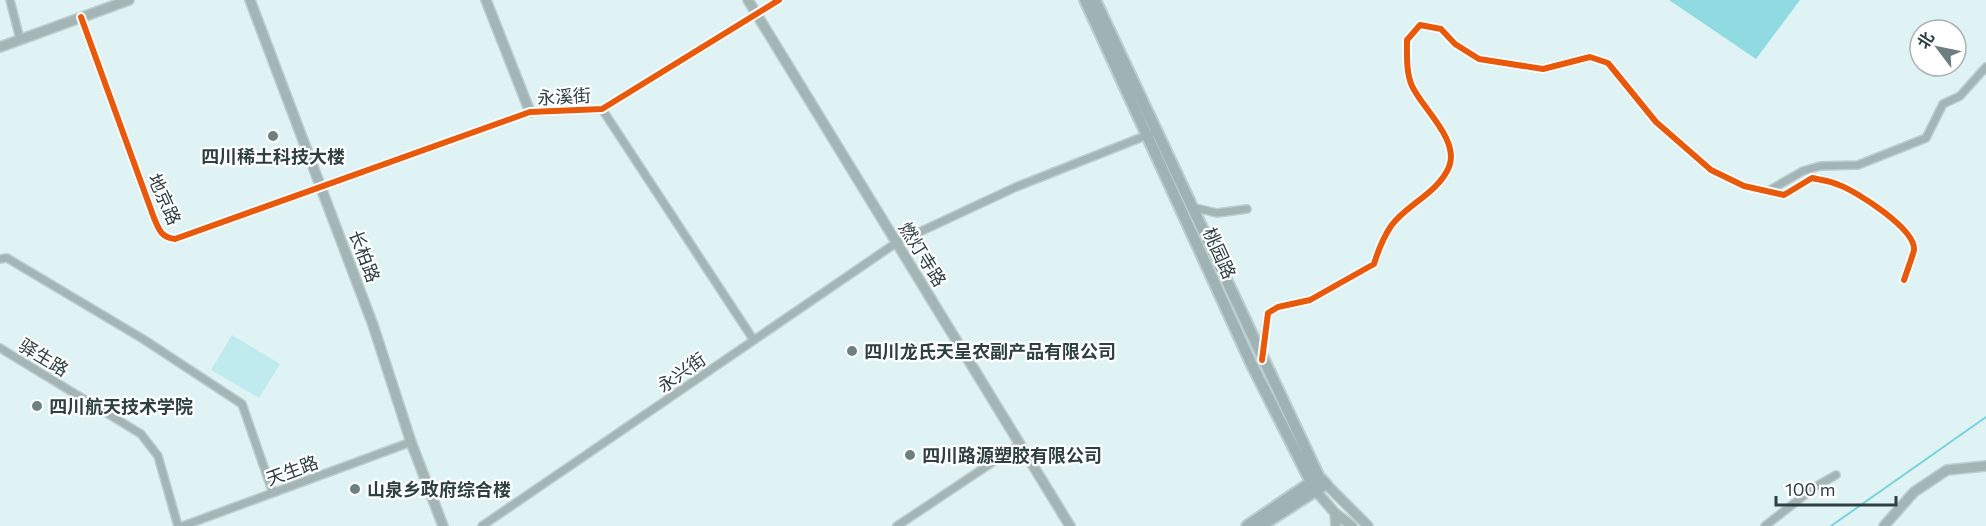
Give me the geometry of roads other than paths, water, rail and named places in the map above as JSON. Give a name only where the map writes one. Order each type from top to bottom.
[{"type":"main road","name":"桃园路","points":[[1085,0],[1153,132],[1252,365],[1318,483]]},
{"type":"main road","points":[[1095,0],[1153,132],[1191,207],[1318,483]]},
{"type":"main road","points":[[1247,526],[1318,483]]},
{"type":"main road","points":[[1261,526],[1318,483]]},
{"type":"street","points":[[10,0],[20,39]]},
{"type":"street","points":[[0,47],[129,0]]},
{"type":"street","name":"长柏路","points":[[250,0],[373,325],[411,442],[443,526]]},
{"type":"street","points":[[486,0],[530,112]]},
{"type":"street","name":"燃灯寺路","points":[[748,0],[1070,526]]},
{"type":"street","name":"永溪街","points":[[321,188],[530,112],[602,109],[779,0]]},
{"type":"street","name":"地京路","points":[[81,17],[154,218],[160,232],[166,238],[175,239],[321,188]]},
{"type":"street","points":[[1262,360],[1268,314],[1278,307],[1310,300],[1374,264],[1379,247],[1392,225],[1426,195],[1449,167],[1450,149],[1438,120],[1423,107],[1415,92],[1407,66],[1407,40],[1420,25],[1441,29],[1455,44],[1479,59],[1543,69],[1590,57],[1608,63],[1656,122],[1711,170],[1744,186],[1770,190],[1776,195],[1784,195],[1812,178],[1838,184],[1866,198],[1899,224],[1911,241],[1914,249],[1904,280]]},
{"type":"street","points":[[1770,190],[1803,171],[1820,166],[1858,165],[1926,138],[1942,104],[1960,96],[1986,67]]},
{"type":"street","points":[[602,109],[753,339]]},
{"type":"street","name":"永兴街","points":[[483,526],[896,243],[1016,187],[1153,132]]},
{"type":"street","points":[[1191,207],[1217,213],[1247,209]]},
{"type":"street","points":[[0,259],[7,258],[124,327],[242,404],[273,493]]},
{"type":"street","name":"驿生路","points":[[0,348],[141,434],[158,456],[178,526]]},
{"type":"street","name":"天生路","points":[[183,526],[411,442]]},
{"type":"street","points":[[897,526],[1020,444]]},
{"type":"street","points":[[1884,526],[1914,492],[1947,470],[1986,466]]},
{"type":"street","points":[[1765,526],[1815,487],[1836,475]]},
{"type":"street","points":[[1318,483],[1368,526]]},
{"type":"street","name":"桃园路","points":[[1318,483],[1335,513],[1352,526]]},
{"type":"street","points":[[1335,513],[1336,526]]},
{"type":"waterway","points":[[1831,526],[1986,417]]},
{"type":"place","name":"四川稀土科技大楼","points":[[273,136]]},
{"type":"place","name":"四川龙氏天呈农副产品有限公司","points":[[852,351]]},
{"type":"place","name":"四川航天技术学院","points":[[37,406]]},
{"type":"place","name":"四川路源塑胶有限公司","points":[[910,455]]},
{"type":"place","name":"山泉乡政府综合楼","points":[[355,489]]}]
